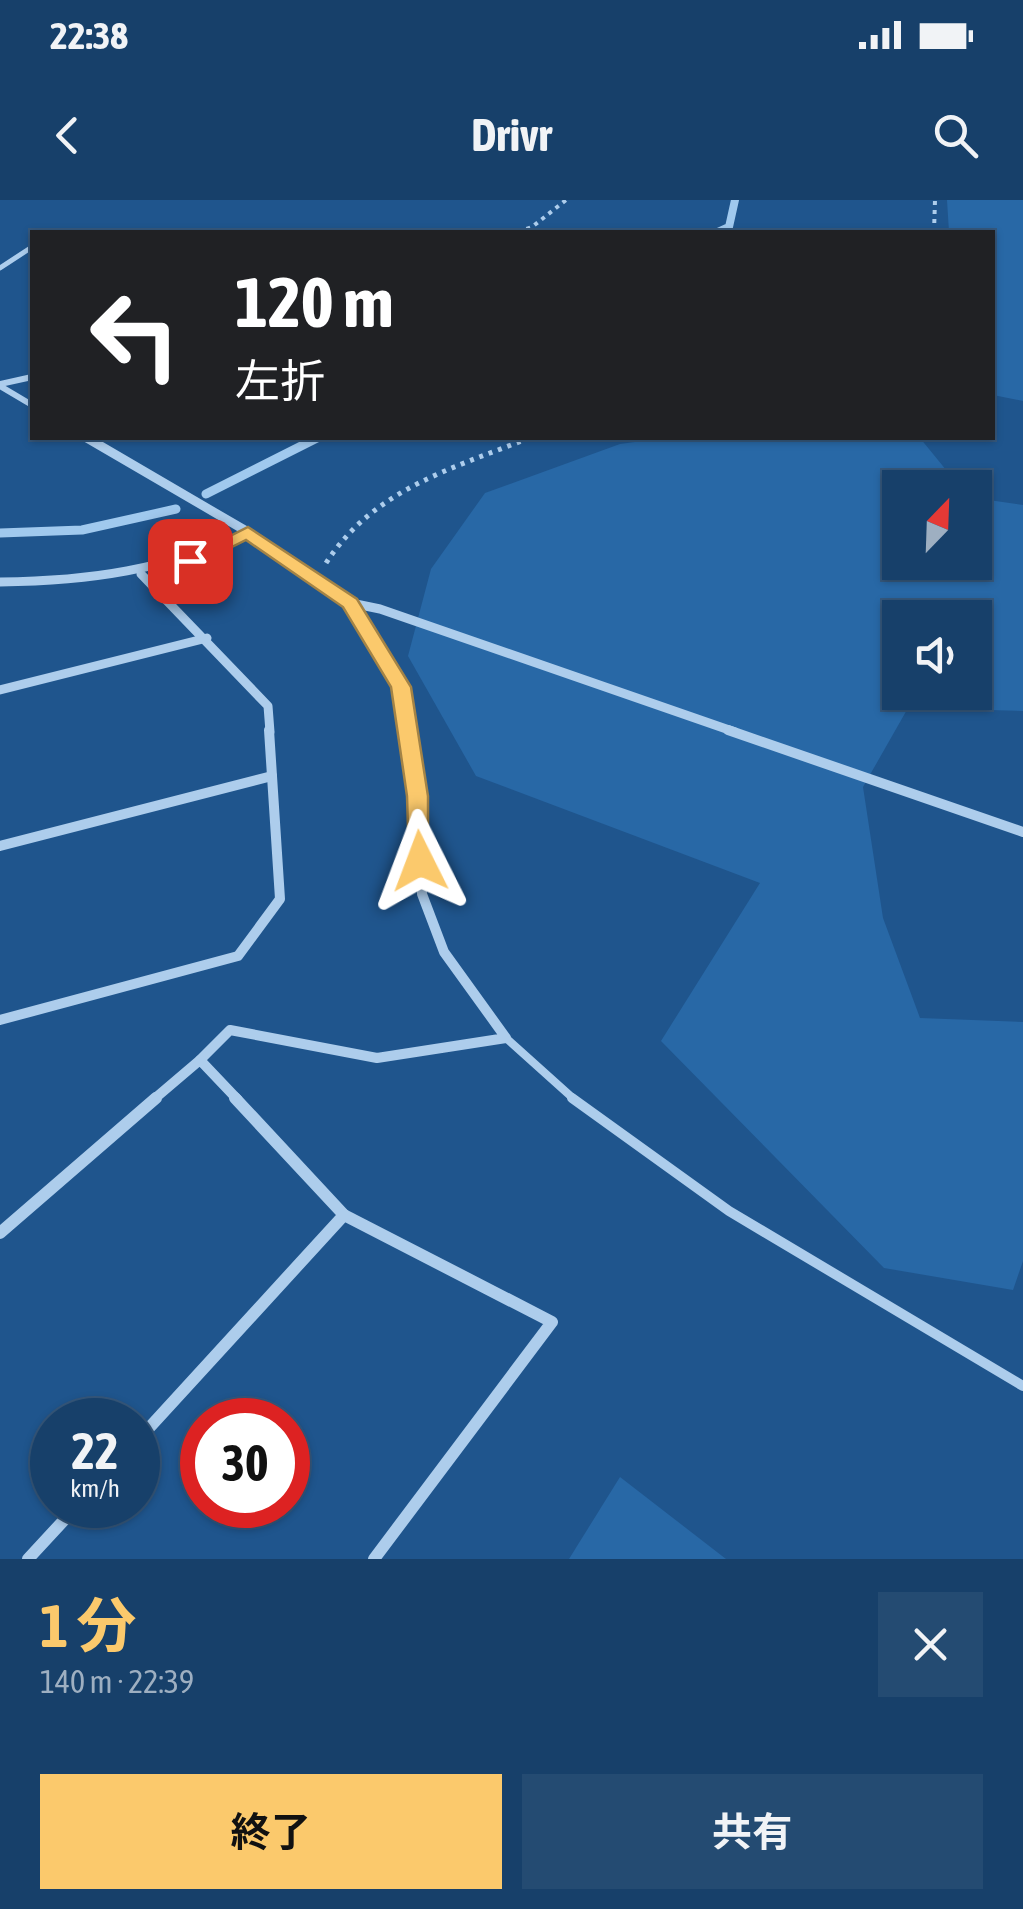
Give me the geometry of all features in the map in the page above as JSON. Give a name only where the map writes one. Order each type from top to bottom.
[{"type":"street","points":[[0,385],[30,378]]},
{"type":"street","points":[[0,385],[30,405]]},
{"type":"street","points":[[0,1233],[230,1030],[376,1058],[506,1038],[444,952],[422,894],[418,796],[401,687],[350,603],[248,532],[90,440]]},
{"type":"street","points":[[0,582],[141,574],[190,561],[248,532]]},
{"type":"street","points":[[0,1020],[238,956],[280,899],[268,706],[207,638],[141,574]]},
{"type":"street","points":[[350,603],[380,609],[1023,832]]},
{"type":"street","points":[[0,690],[207,638]]},
{"type":"street","points":[[0,846],[272,776]]},
{"type":"street","points":[[200,1060],[344,1215],[552,1322],[374,1559]]},
{"type":"street","points":[[160,1416],[344,1215]]},
{"type":"street","points":[[28,1559],[57,1528]]},
{"type":"lane","points":[[0,268],[30,248]]},
{"type":"lane","points":[[506,1038],[580,1105],[729,1211],[1023,1386]]},
{"type":"path","points":[[525,230],[566,200]]},
{"type":"path","points":[[934,230],[935,200]]},
{"type":"path","points":[[319,578],[348,526],[395,492],[524,440]]},
{"type":"shaded area","points":[[947,200],[1023,200],[1023,401],[995,395],[995,230],[949,230]]},
{"type":"shaded area","points":[[649,440],[922,440],[946,470],[882,470],[882,580],[992,580],[992,500],[1023,505],[1023,711],[985,710],[992,710],[992,600],[882,600],[882,710],[907,710],[863,787],[883,918],[920,1018],[1023,1022],[1023,1261],[1013,1290],[884,1268],[661,1041],[760,883],[476,776],[408,656],[431,569],[485,493],[620,444]]},
{"type":"shaded area","points":[[620,1477],[726,1559],[569,1559]]},
{"type":"waterway","points":[[722,230],[729,227],[735,200]]},
{"type":"waterway","points":[[206,494],[313,440]]},
{"type":"waterway","points":[[0,533],[82,530],[176,509]]},
{"type":"route","points":[[190,561],[248,532],[350,603],[401,687],[418,796],[420,861]]}]
